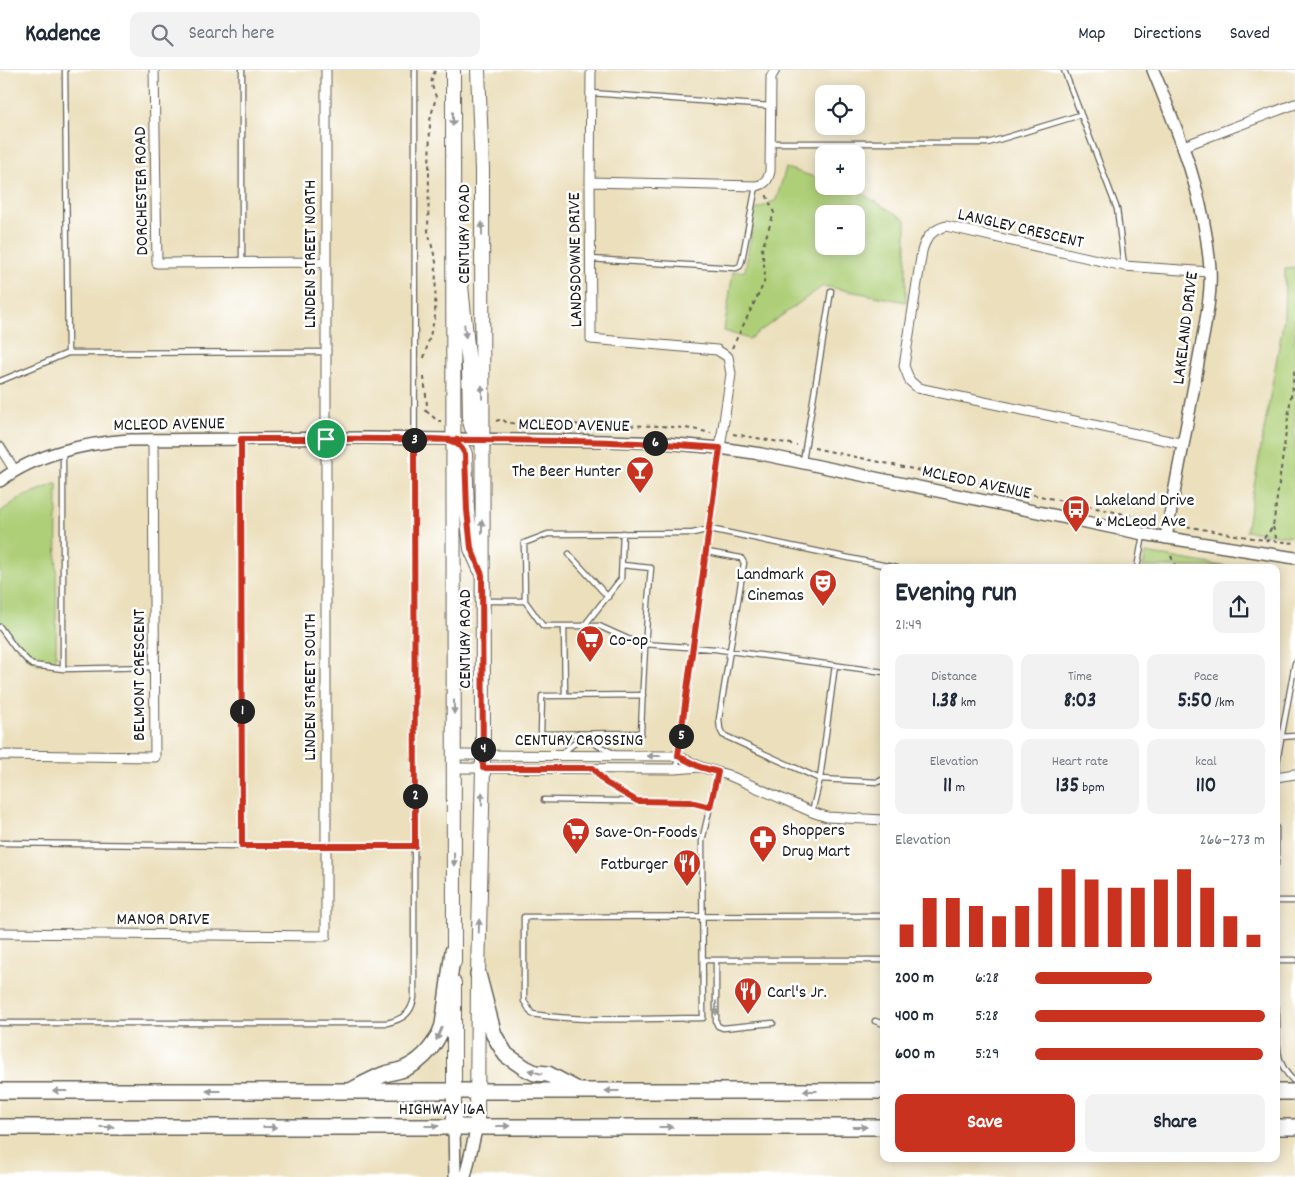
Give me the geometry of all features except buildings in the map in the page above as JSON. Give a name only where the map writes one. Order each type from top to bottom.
[{"type":"main road","name":"CENTURY ROAD","points":[[453,70],[454,1126]]},
{"type":"main road","name":"CENTURY ROAD","points":[[476,1126],[483,761],[482,170],[478,70]]},
{"type":"main road","points":[[453,213],[469,365],[470,421],[472,428],[482,440]]},
{"type":"main road","points":[[452,440],[462,448],[465,454],[467,510],[471,548],[482,575]]},
{"type":"main road","points":[[350,1091],[382,1075],[407,1068],[426,1054],[433,1045],[443,1025],[454,951]]},
{"type":"main road","points":[[478,974],[494,1035],[506,1055],[525,1068],[536,1073],[548,1074],[580,1091]]},
{"type":"main road","name":"HIGHWAY 16A","points":[[0,1091],[880,1091]]},
{"type":"main road","points":[[1280,1092],[1295,1092]]},
{"type":"main road","name":"HIGHWAY 16A","points":[[0,1127],[880,1127]]},
{"type":"main road","points":[[1280,1127],[1295,1127]]},
{"type":"street","name":"DORCHESTER ROAD","points":[[154,70],[157,263],[325,262]]},
{"type":"street","name":"LINDEN STREET NORTH","points":[[326,70],[326,439]]},
{"type":"street","points":[[759,186],[769,179],[771,77],[775,70]]},
{"type":"street","name":"LAKELAND DRIVE","points":[[1152,70],[1184,146],[1195,182],[1207,240],[1210,272],[1205,323],[1166,538]]},
{"type":"street","points":[[590,182],[591,73]]},
{"type":"street","points":[[1184,146],[1295,104]]},
{"type":"street","name":"LANDSDOWNE DRIVE","points":[[728,357],[717,350],[591,339],[590,182],[759,186]]},
{"type":"street","name":"LANGLEY CRESCENT","points":[[1184,444],[918,388],[910,382],[904,366],[922,251],[930,234],[939,228],[946,226],[1124,266],[1210,272]]},
{"type":"street","points":[[720,448],[731,374],[728,357]]},
{"type":"street","name":"MCLEOD AVENUE","points":[[0,481],[15,471],[64,451],[106,442],[153,439],[414,439],[664,443],[720,448],[803,463],[1144,534],[1295,558]]},
{"type":"street","name":"BELMONT CRESCENT","points":[[0,755],[155,757],[153,439]]},
{"type":"street","name":"LINDEN STREET SOUTH","points":[[326,439],[326,936]]},
{"type":"street","points":[[0,447],[15,471]]},
{"type":"street","name":"CENTURY CROSSING","points":[[454,761],[483,761],[560,755],[678,756],[700,767],[718,772],[827,817],[880,820]]},
{"type":"street","name":"CENTURY CROSSING","points":[[454,761],[593,768],[676,769],[700,767]]},
{"type":"street","points":[[1280,776],[1295,774]]},
{"type":"street","name":"MANOR DRIVE","points":[[0,934],[326,936]]},
{"type":"street","name":"CENTURY ROAD","points":[[454,1126],[455,1177]]},
{"type":"street","name":"CENTURY ROAD","points":[[464,1177],[476,1126]]},
{"type":"lane","points":[[65,70],[68,353]]},
{"type":"lane","points":[[242,70],[242,263]]},
{"type":"lane","points":[[0,1023],[387,1023],[407,1016],[412,1008],[414,998],[415,846],[415,70]]},
{"type":"lane","points":[[1064,70],[1117,209],[1124,266]]},
{"type":"lane","points":[[591,93],[771,106]]},
{"type":"lane","points":[[770,143],[988,143],[1080,115]]},
{"type":"lane","points":[[590,258],[736,268],[740,266],[742,260],[759,186]]},
{"type":"lane","points":[[803,463],[831,291]]},
{"type":"lane","points":[[0,381],[68,353],[326,352]]},
{"type":"lane","points":[[241,439],[242,846]]},
{"type":"lane","points":[[676,769],[720,448]]},
{"type":"lane","points":[[63,669],[64,451]]},
{"type":"lane","points":[[880,564],[710,529],[693,533],[548,534],[524,542],[525,601],[543,626],[599,626],[644,644],[694,646],[880,671]]},
{"type":"lane","points":[[584,626],[621,579],[624,533]]},
{"type":"lane","points":[[1138,564],[1144,534]]},
{"type":"lane","points":[[706,552],[732,555],[741,558],[744,563],[719,720],[723,735],[820,779],[880,781]]},
{"type":"lane","points":[[568,554],[608,596]]},
{"type":"lane","points":[[622,565],[652,568],[644,644],[643,695],[641,733],[541,734],[542,696],[643,695]]},
{"type":"lane","points":[[482,602],[525,601]]},
{"type":"lane","points":[[0,627],[15,648],[32,665],[63,669],[154,667]]},
{"type":"lane","points":[[564,627],[565,695]]},
{"type":"lane","points":[[1280,744],[1295,663]]},
{"type":"lane","points":[[812,812],[820,779],[835,665]]},
{"type":"lane","points":[[560,755],[586,734]]},
{"type":"lane","points":[[586,734],[595,744],[619,755]]},
{"type":"lane","points":[[1281,737],[1295,736]]},
{"type":"lane","points":[[593,768],[606,783],[637,801]]},
{"type":"lane","points":[[718,772],[702,841],[703,917],[702,1018],[555,1018],[532,1014],[524,1001],[524,917],[703,917],[880,916]]},
{"type":"lane","points":[[544,800],[690,802],[710,807]]},
{"type":"lane","points":[[0,843],[415,846]]},
{"type":"lane","points":[[1280,901],[1295,901]]},
{"type":"lane","points":[[703,960],[880,960]]},
{"type":"lane","points":[[716,960],[716,1022],[718,1026],[723,1028],[773,1023]]},
{"type":"lane","points":[[1280,960],[1295,960]]},
{"type":"lane","points":[[875,1021],[880,1023]]},
{"type":"lane","points":[[1280,1062],[1285,1073],[1295,1082]]},
{"type":"path","points":[[424,366],[424,358],[435,317],[436,262],[428,231],[430,120],[436,97],[431,83],[435,70]]},
{"type":"path","points":[[728,357],[764,284],[765,273],[762,249],[774,213],[759,186]]},
{"type":"path","points":[[1277,541],[1273,527],[1295,368]]},
{"type":"path","points":[[414,422],[426,411],[424,374]]},
{"type":"path","points":[[426,411],[438,421]]},
{"type":"path","points":[[497,421],[502,419],[507,423],[661,426],[693,429],[708,433]]},
{"type":"path","points":[[735,434],[806,446],[1154,520]]},
{"type":"path","points":[[1183,526],[1264,540],[1295,543]]},
{"type":"path","points":[[1264,540],[1273,527]]},
{"type":"path","points":[[1171,556],[1174,564]]},
{"type":"green space","points":[[786,168],[815,177],[815,195],[864,195],[906,220],[906,302],[823,286],[749,339],[724,331],[733,272],[745,271],[755,210],[776,200]]},
{"type":"green space","points":[[1295,267],[1295,537],[1246,531],[1284,318],[1285,268]]},
{"type":"green space","points":[[57,483],[56,657],[48,663],[38,664],[28,658],[0,619],[0,512],[20,498]]},
{"type":"green space","points":[[1146,553],[1211,564],[1144,564]]},
{"type":"place","name":"The Beer Hunter","points":[[640,494]]},
{"type":"place","name":"Lakeland Drive & McLeod Ave","points":[[1076,533]]},
{"type":"place","name":"Landmark Cinemas","points":[[823,607]]},
{"type":"place","name":"Co-op","points":[[590,663]]},
{"type":"place","name":"Save-On-Foods","points":[[576,855]]},
{"type":"place","name":"Shoppers Drug Mart","points":[[763,863]]},
{"type":"place","name":"Fatburger","points":[[687,887]]},
{"type":"place","name":"Carl's Jr.","points":[[748,1015]]},
{"type":"route","points":[[366,438],[607,441],[664,443],[720,448],[678,756],[700,767],[718,772],[710,807],[690,802],[637,801],[606,783],[593,768],[483,768],[482,575],[471,548],[467,510],[465,454],[462,448],[452,440],[414,439],[415,846],[242,846],[241,439],[326,439],[366,438]]}]
